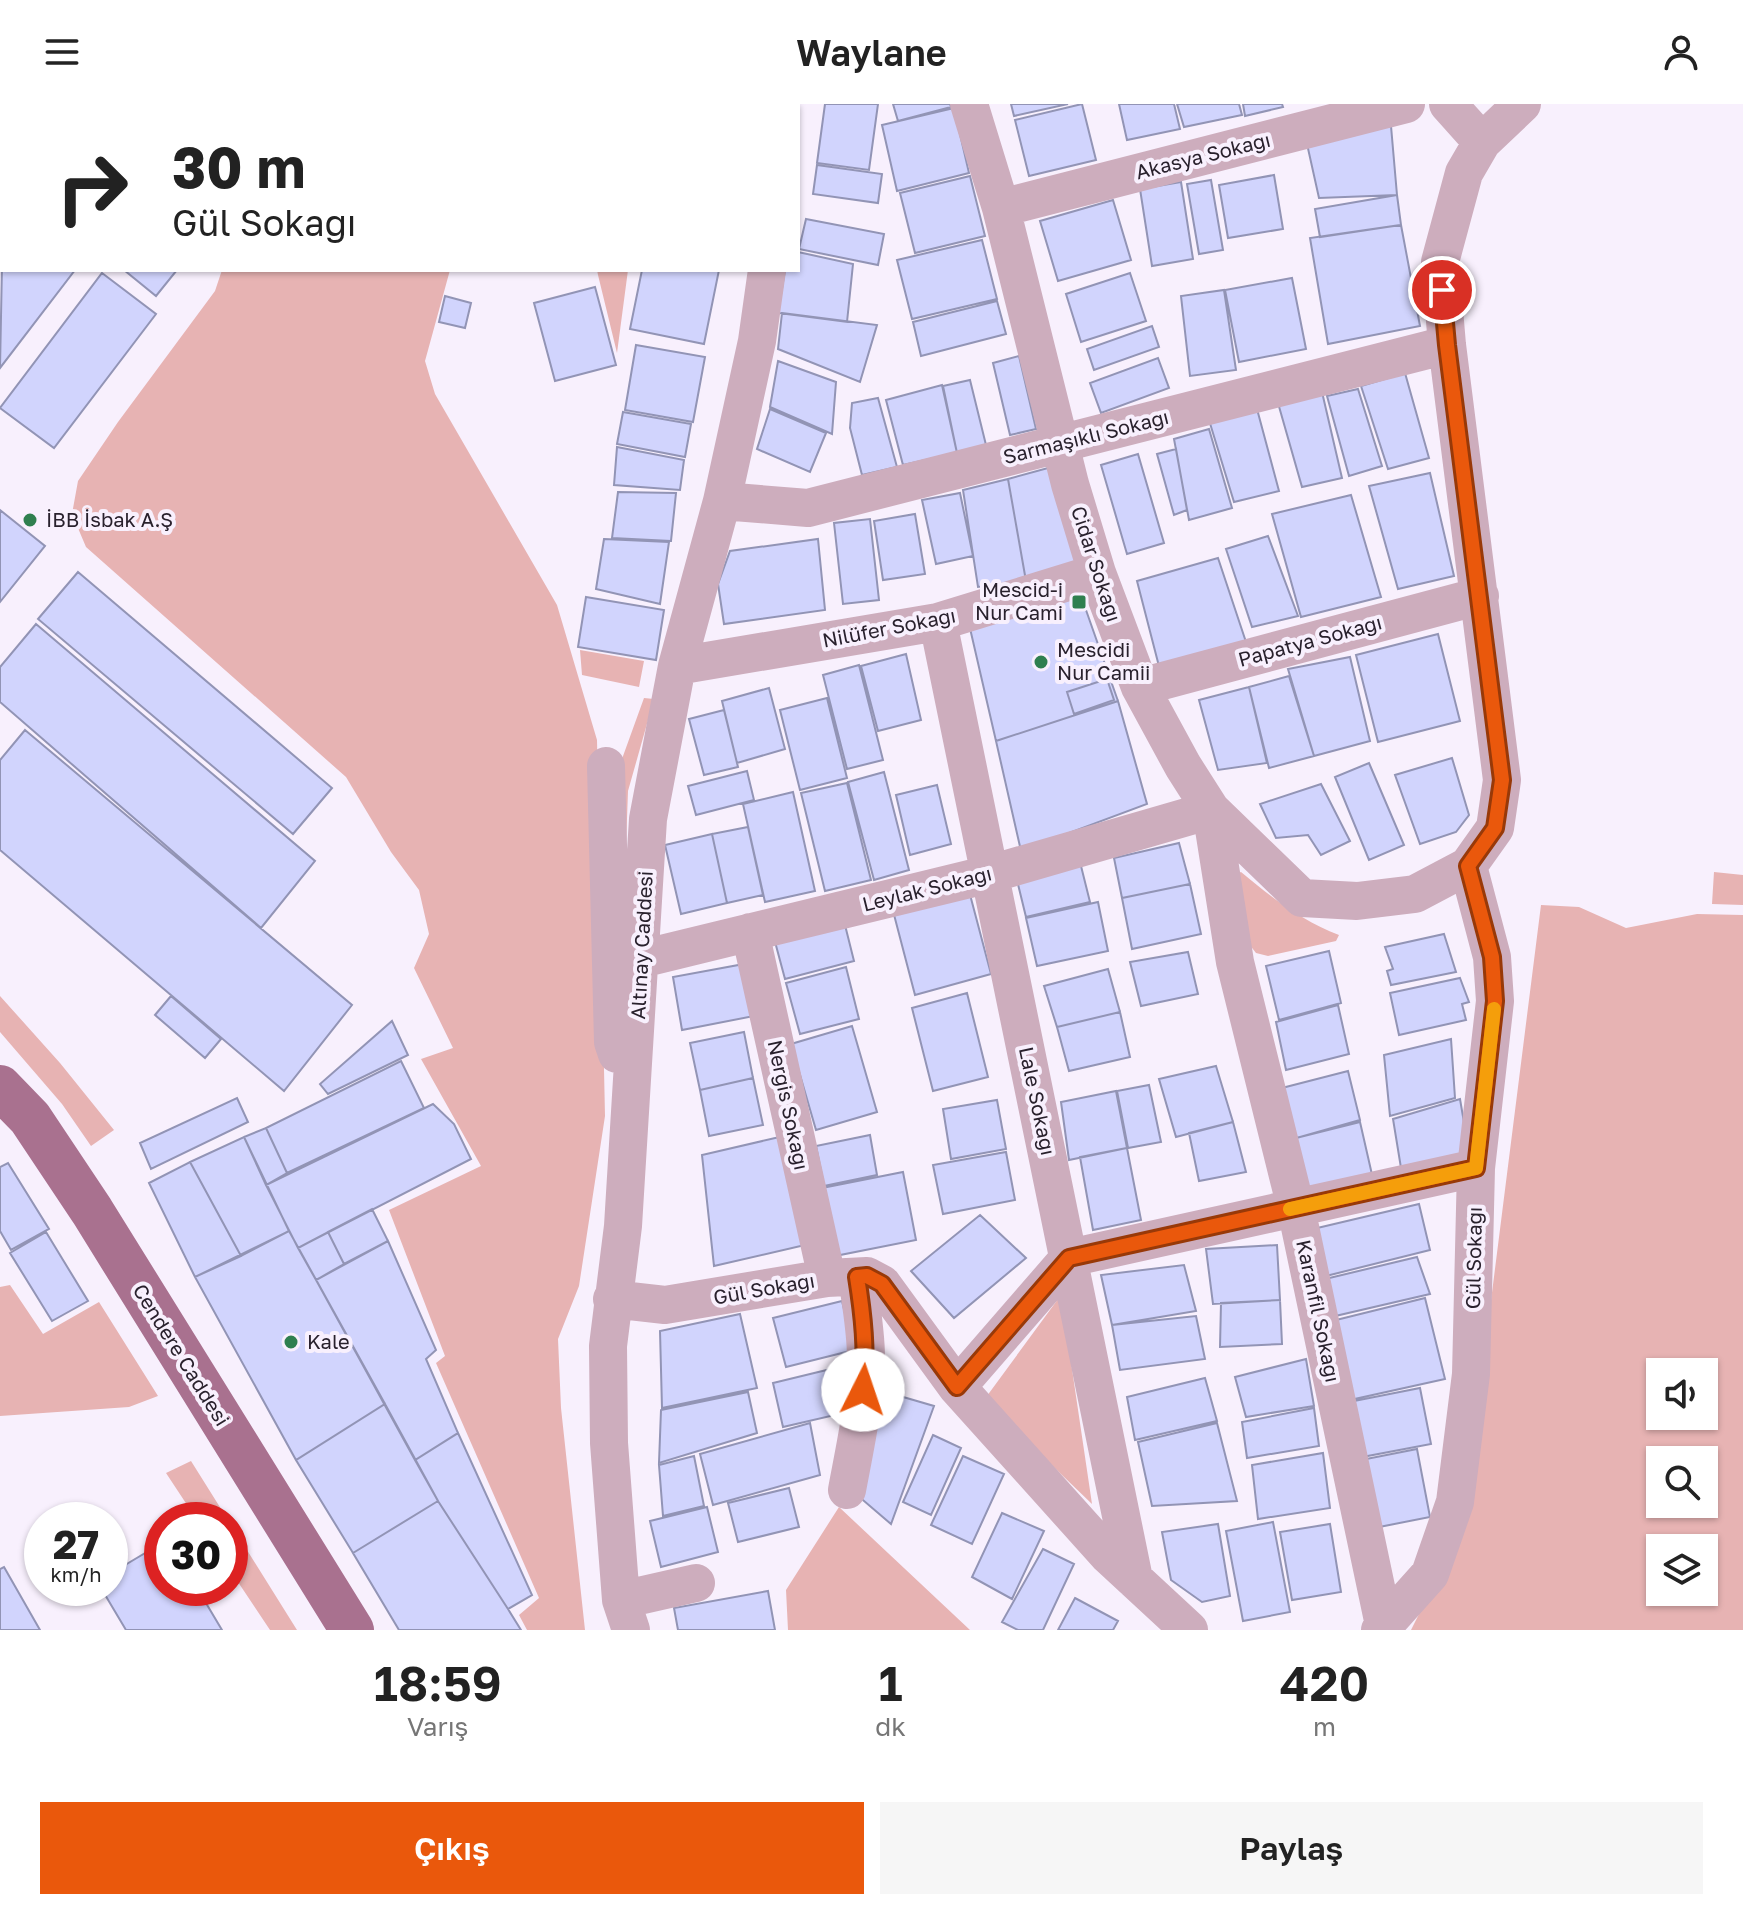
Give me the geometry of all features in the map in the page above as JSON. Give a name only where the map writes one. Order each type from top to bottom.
[{"type":"main road","name":"Cendere Caddesi","points":[[0,1087],[30,1118],[92,1211],[352,1630]]},
{"type":"street","name":"Cidar Sokağı","points":[[969,104],[1001,208],[1070,484],[1097,573],[1140,687],[1211,810],[1302,898],[1357,901],[1415,894],[1468,866]]},
{"type":"street","name":"Akasya Sokağı","points":[[1001,208],[1406,104]]},
{"type":"street","points":[[1448,104],[1482,142]]},
{"type":"street","points":[[1468,866],[1495,828],[1502,780],[1447,345],[1440,262],[1464,173],[1482,142],[1522,104]]},
{"type":"street","name":"Altınay Caddesi","points":[[626,1615],[609,1443],[608,1346],[623,1226],[648,819],[677,666],[722,501],[757,341],[767,272]]},
{"type":"street","name":"Sarmaşıklı Sokağı","points":[[722,501],[808,508],[1447,345]]},
{"type":"street","name":"Nilüfer Sokağı","points":[[677,666],[938,622],[1097,573]]},
{"type":"street","name":"Papatya Sokağı","points":[[1140,687],[1480,596]]},
{"type":"street","name":"Lale Sokağı","points":[[938,622],[1134,1579]]},
{"type":"street","points":[[606,766],[613,1042],[632,1098]]},
{"type":"street","name":"Leylak Sokağı","points":[[641,959],[990,874],[1211,810]]},
{"type":"street","name":"Karanfil Sokağı","points":[[1211,810],[1235,962],[1296,1208],[1382,1628]]},
{"type":"street","name":"Gül Sokağı","points":[[1382,1628],[1430,1574],[1455,1502],[1471,1374],[1476,1168],[1495,1001],[1492,957],[1468,866]]},
{"type":"street","name":"Nergis Sokağı","points":[[750,932],[842,1278],[864,1322],[866,1360],[847,1490]]},
{"type":"street","points":[[957,1387],[1069,1258],[1476,1168]]},
{"type":"street","points":[[842,1278],[867,1276],[882,1284],[957,1387],[1108,1555],[1189,1630]]},
{"type":"street","name":"Gül Sokağı","points":[[612,1299],[665,1305],[842,1278]]},
{"type":"street","points":[[626,1615],[696,1583]]},
{"type":"shaded area","points":[[221,272],[449,272],[425,361],[435,394],[557,605],[597,740],[605,1116],[579,1286],[558,1339],[561,1408],[585,1630],[527,1630],[519,1615],[539,1598],[436,1363],[445,1356],[389,1210],[481,1166],[421,1059],[453,1048],[414,968],[429,934],[419,890],[391,852],[346,777],[86,547],[72,514],[78,481],[215,291]]},
{"type":"shaded area","points":[[597,272],[628,272],[617,353]]},
{"type":"shaded area","points":[[580,650],[644,661],[639,687],[582,675]]},
{"type":"shaded area","points":[[644,698],[654,699],[628,791],[623,929],[614,781]]},
{"type":"shaded area","points":[[1241,872],[1287,908],[1339,935],[1336,941],[1268,956],[1256,953],[1249,944],[1234,875]]},
{"type":"shaded area","points":[[1714,872],[1743,875],[1743,905],[1712,904]]},
{"type":"shaded area","points":[[1541,905],[1579,907],[1626,928],[1697,914],[1743,915],[1743,1630],[1411,1630],[1422,1608],[1485,1348]]},
{"type":"shaded area","points":[[0,996],[114,1130],[91,1146],[62,1104],[0,1032]]},
{"type":"shaded area","points":[[10,1285],[43,1334],[99,1302],[158,1396],[129,1407],[0,1416],[0,1287]]},
{"type":"shaded area","points":[[1061,1295],[1092,1504],[984,1400]]},
{"type":"shaded area","points":[[191,1461],[217,1502],[185,1502],[166,1473]]},
{"type":"shaded area","points":[[839,1507],[970,1630],[788,1630],[786,1590]]},
{"type":"shaded area","points":[[248,1552],[297,1630],[270,1630],[248,1597]]},
{"type":"building","points":[[825,104],[878,104],[869,170],[817,163]]},
{"type":"building","points":[[893,104],[950,104],[951,107],[898,121]]},
{"type":"building","points":[[1011,104],[1068,104],[1014,116]]},
{"type":"building","points":[[1082,104],[1096,160],[1029,176],[1015,120]]},
{"type":"building","points":[[1119,104],[1174,104],[1180,129],[1127,140]]},
{"type":"building","points":[[1177,104],[1239,104],[1242,115],[1184,127]]},
{"type":"building","points":[[1243,104],[1282,104],[1283,107],[1245,116]]},
{"type":"building","points":[[954,108],[969,173],[897,191],[882,125]]},
{"type":"building","points":[[1391,126],[1397,195],[1319,198],[1305,135]]},
{"type":"building","points":[[817,165],[882,174],[878,203],[813,194]]},
{"type":"building","points":[[1274,175],[1283,229],[1228,238],[1219,185]]},
{"type":"building","points":[[970,176],[985,236],[915,253],[900,193]]},
{"type":"building","points":[[1211,180],[1223,250],[1199,254],[1187,184]]},
{"type":"building","points":[[1181,182],[1193,259],[1152,266],[1140,189]]},
{"type":"building","points":[[1397,195],[1401,225],[1320,237],[1315,209]]},
{"type":"building","points":[[1113,200],[1131,260],[1058,281],[1040,221]]},
{"type":"building","points":[[806,219],[884,234],[878,265],[800,249]]},
{"type":"building","points":[[1401,225],[1420,326],[1328,344],[1310,238]]},
{"type":"building","points":[[982,240],[997,299],[912,319],[897,260]]},
{"type":"building","points":[[800,252],[853,264],[847,322],[778,313],[785,272],[800,272]]},
{"type":"building","points":[[2,272],[73,272],[0,368]]},
{"type":"building","points":[[126,272],[175,272],[156,296]]},
{"type":"building","points":[[642,272],[719,272],[704,344],[630,329]]},
{"type":"building","points":[[102,273],[156,314],[54,448],[0,408]]},
{"type":"building","points":[[1130,273],[1146,321],[1081,342],[1066,294]]},
{"type":"building","points":[[1292,278],[1306,349],[1239,362],[1225,290]]},
{"type":"building","points":[[595,287],[616,365],[555,381],[534,303]]},
{"type":"building","points":[[1224,290],[1236,370],[1190,376],[1181,296]]},
{"type":"building","points":[[445,296],[471,303],[465,328],[439,322]]},
{"type":"building","points":[[997,301],[1006,334],[921,356],[913,322]]},
{"type":"building","points":[[782,313],[877,325],[860,382],[778,349]]},
{"type":"building","points":[[1152,326],[1159,347],[1094,370],[1087,349]]},
{"type":"building","points":[[636,345],[705,357],[693,422],[625,410]]},
{"type":"building","points":[[1019,356],[1036,429],[1010,435],[993,363]]},
{"type":"building","points":[[1158,358],[1169,388],[1101,413],[1090,383]]},
{"type":"building","points":[[778,361],[836,382],[832,434],[770,407]]},
{"type":"building","points":[[1405,373],[1429,458],[1388,469],[1361,386]]},
{"type":"building","points":[[970,380],[986,445],[957,453],[943,386]]},
{"type":"building","points":[[942,385],[957,453],[903,465],[886,400]]},
{"type":"building","points":[[1358,389],[1382,466],[1349,476],[1327,396]]},
{"type":"building","points":[[1322,392],[1342,478],[1302,487],[1278,403]]},
{"type":"building","points":[[878,398],[897,467],[862,475],[850,428],[852,403]]},
{"type":"building","points":[[770,409],[826,433],[810,472],[757,449]]},
{"type":"building","points":[[1257,409],[1279,491],[1234,502],[1209,420]]},
{"type":"building","points":[[623,412],[691,424],[685,457],[617,444]]},
{"type":"building","points":[[1209,429],[1232,508],[1189,520],[1174,439]]},
{"type":"building","points":[[617,447],[684,460],[680,490],[614,485]]},
{"type":"building","points":[[1176,449],[1187,510],[1174,515],[1157,454]]},
{"type":"building","points":[[1138,454],[1164,543],[1127,554],[1101,465]]},
{"type":"building","points":[[1059,465],[1086,561],[1026,581],[1008,479]]},
{"type":"building","points":[[1430,473],[1454,576],[1398,589],[1369,486]]},
{"type":"building","points":[[1008,479],[1026,581],[978,587],[963,490]]},
{"type":"building","points":[[618,492],[676,493],[671,541],[612,538]]},
{"type":"building","points":[[960,493],[973,556],[936,564],[922,500]]},
{"type":"building","points":[[1351,495],[1381,597],[1301,617],[1272,514]]},
{"type":"building","points":[[0,510],[45,546],[0,602]]},
{"type":"building","points":[[915,514],[925,574],[883,580],[874,521]]},
{"type":"building","points":[[870,519],[879,600],[843,604],[834,523]]},
{"type":"building","points":[[1268,536],[1298,616],[1252,627],[1226,549]]},
{"type":"building","points":[[604,539],[669,542],[660,604],[596,589]]},
{"type":"building","points":[[818,539],[825,610],[724,624],[718,584],[730,551]]},
{"type":"building","points":[[1218,558],[1249,651],[1161,674],[1137,581]]},
{"type":"building","points":[[78,572],[332,788],[293,834],[38,619]]},
{"type":"building","name":"Mescidi Nur Camii","points":[[1080,593],[1118,701],[996,741],[969,624]]},
{"type":"building","points":[[586,597],[664,610],[656,660],[578,647]]},
{"type":"building","points":[[36,624],[315,861],[261,928],[0,702],[0,667]]},
{"type":"building","points":[[1438,634],[1460,721],[1378,742],[1356,655]]},
{"type":"building","points":[[906,654],[921,720],[878,731],[861,666]]},
{"type":"building","points":[[1350,657],[1370,741],[1314,756],[1288,669]]},
{"type":"building","points":[[859,665],[883,760],[847,769],[823,675]]},
{"type":"building","points":[[1289,676],[1314,756],[1269,768],[1249,687]]},
{"type":"building","points":[[1107,679],[1114,700],[1074,714],[1067,692]]},
{"type":"building","points":[[1249,687],[1267,763],[1218,770],[1199,700]]},
{"type":"building","points":[[769,688],[785,749],[737,763],[722,701]]},
{"type":"building","points":[[827,698],[847,778],[800,790],[780,710]]},
{"type":"building","points":[[1118,701],[1147,804],[1021,851],[996,741]]},
{"type":"building","points":[[724,710],[738,767],[704,775],[689,719]]},
{"type":"building","points":[[25,730],[352,1005],[284,1091],[0,850],[0,760]]},
{"type":"building","points":[[1452,758],[1469,815],[1456,832],[1420,844],[1395,775]]},
{"type":"building","points":[[1369,763],[1404,845],[1369,860],[1335,777]]},
{"type":"building","points":[[747,771],[754,800],[696,815],[688,786]]},
{"type":"building","points":[[884,772],[909,870],[874,880],[848,782]]},
{"type":"building","points":[[847,783],[871,880],[825,891],[801,793]]},
{"type":"building","points":[[1321,784],[1350,841],[1321,855],[1308,835],[1276,838],[1260,804]]},
{"type":"building","points":[[937,785],[951,844],[910,855],[896,795]]},
{"type":"building","points":[[793,792],[815,891],[765,902],[743,804]]},
{"type":"building","points":[[748,827],[763,895],[727,903],[712,834]]},
{"type":"building","points":[[712,834],[727,903],[681,914],[665,845]]},
{"type":"building","points":[[1179,843],[1190,884],[1122,898],[1114,858]]},
{"type":"building","points":[[1080,862],[1090,902],[1026,917],[1016,876]]},
{"type":"building","points":[[1190,884],[1201,934],[1132,949],[1122,898]]},
{"type":"building","points":[[968,887],[991,974],[915,995],[892,907]]},
{"type":"building","points":[[1098,902],[1108,951],[1037,966],[1026,918]]},
{"type":"building","points":[[844,921],[854,961],[785,979],[774,938]]},
{"type":"building","points":[[1444,934],[1456,972],[1391,985],[1387,971],[1393,969],[1385,947]]},
{"type":"building","points":[[1329,951],[1341,1003],[1279,1020],[1266,966]]},
{"type":"building","points":[[1188,952],[1198,994],[1141,1006],[1130,962]]},
{"type":"building","points":[[744,964],[754,1016],[682,1030],[673,977]]},
{"type":"building","points":[[846,967],[859,1019],[800,1034],[786,983]]},
{"type":"building","points":[[1108,969],[1120,1012],[1057,1027],[1044,986]]},
{"type":"building","points":[[1460,978],[1469,1002],[1462,1004],[1466,1020],[1399,1035],[1390,993]]},
{"type":"building","points":[[967,993],[988,1077],[933,1091],[912,1008]]},
{"type":"building","points":[[171,996],[221,1039],[205,1058],[155,1015]]},
{"type":"building","points":[[1338,1005],[1349,1054],[1286,1070],[1276,1022]]},
{"type":"building","points":[[1120,1012],[1130,1057],[1069,1071],[1057,1027]]},
{"type":"building","points":[[392,1021],[408,1055],[328,1094],[320,1084]]},
{"type":"building","points":[[852,1026],[877,1112],[816,1130],[791,1044]]},
{"type":"building","points":[[744,1032],[753,1078],[700,1090],[690,1043]]},
{"type":"building","points":[[1451,1039],[1455,1098],[1390,1116],[1384,1055]]},
{"type":"building","points":[[401,1061],[424,1108],[287,1173],[266,1128]]},
{"type":"building","points":[[1216,1066],[1233,1122],[1176,1137],[1159,1079]]},
{"type":"building","points":[[1348,1071],[1360,1120],[1293,1139],[1278,1089]]},
{"type":"building","points":[[753,1078],[763,1125],[709,1136],[700,1090]]},
{"type":"building","points":[[1149,1085],[1161,1142],[1128,1148],[1117,1091]]},
{"type":"building","points":[[1116,1091],[1127,1148],[1069,1160],[1061,1102]]},
{"type":"building","points":[[237,1098],[248,1122],[151,1169],[140,1143]]},
{"type":"building","points":[[1460,1099],[1469,1152],[1401,1168],[1393,1119]]},
{"type":"building","points":[[997,1100],[1006,1149],[951,1159],[943,1109]]},
{"type":"building","points":[[433,1104],[454,1124],[471,1159],[298,1248],[266,1185]]},
{"type":"building","points":[[1233,1122],[1246,1172],[1199,1181],[1189,1133]]},
{"type":"building","points":[[1360,1122],[1373,1179],[1302,1197],[1288,1140]]},
{"type":"building","points":[[266,1128],[287,1173],[266,1185],[244,1137]]},
{"type":"building","points":[[870,1135],[877,1175],[824,1186],[816,1146]]},
{"type":"building","points":[[784,1136],[805,1245],[714,1266],[702,1155]]},
{"type":"building","points":[[244,1137],[289,1231],[241,1256],[190,1162]]},
{"type":"building","points":[[1127,1148],[1141,1220],[1093,1230],[1080,1157]]},
{"type":"building","points":[[1006,1152],[1015,1200],[943,1214],[933,1165]]},
{"type":"building","points":[[190,1162],[241,1256],[195,1277],[149,1183]]},
{"type":"building","points":[[8,1163],[49,1229],[11,1250],[0,1231],[0,1167]]},
{"type":"building","points":[[903,1172],[916,1240],[835,1256],[822,1188]]},
{"type":"building","points":[[1419,1204],[1430,1250],[1326,1276],[1313,1229]]},
{"type":"building","points":[[372,1209],[388,1241],[344,1264],[328,1232]]},
{"type":"building","points":[[980,1215],[1026,1258],[954,1318],[911,1271]]},
{"type":"building","name":"Kale","points":[[289,1231],[385,1404],[296,1460],[195,1277]]},
{"type":"building","points":[[46,1232],[88,1301],[52,1321],[10,1253]]},
{"type":"building","points":[[328,1232],[344,1264],[316,1280],[298,1248]]},
{"type":"building","points":[[388,1241],[436,1350],[426,1359],[458,1433],[415,1460],[316,1280]]},
{"type":"building","points":[[1277,1245],[1280,1300],[1213,1304],[1206,1249]]},
{"type":"building","points":[[1417,1257],[1430,1294],[1331,1317],[1321,1280]]},
{"type":"building","points":[[1184,1265],[1196,1311],[1112,1325],[1101,1275]]},
{"type":"building","points":[[1425,1298],[1445,1379],[1350,1400],[1332,1321]]},
{"type":"building","points":[[1280,1300],[1282,1344],[1220,1347],[1221,1303]]},
{"type":"building","points":[[842,1301],[854,1350],[786,1367],[773,1318]]},
{"type":"building","points":[[740,1314],[757,1388],[662,1408],[660,1331]]},
{"type":"building","points":[[1196,1316],[1205,1359],[1120,1370],[1112,1325]]},
{"type":"building","points":[[1306,1359],[1314,1406],[1246,1417],[1235,1377]]},
{"type":"building","points":[[839,1367],[843,1382],[835,1415],[783,1427],[773,1383]]},
{"type":"building","points":[[1205,1378],[1217,1421],[1135,1440],[1127,1397]]},
{"type":"building","points":[[1420,1388],[1431,1444],[1357,1458],[1349,1402]]},
{"type":"building","points":[[748,1392],[757,1433],[659,1463],[661,1410]]},
{"type":"building","points":[[886,1392],[934,1406],[891,1524],[857,1495]]},
{"type":"building","points":[[385,1404],[438,1501],[353,1553],[296,1460]]},
{"type":"building","points":[[1314,1408],[1319,1446],[1247,1458],[1242,1422]]},
{"type":"building","points":[[810,1423],[820,1475],[713,1505],[700,1454]]},
{"type":"building","points":[[1217,1423],[1237,1501],[1152,1506],[1138,1442]]},
{"type":"building","points":[[458,1433],[532,1595],[508,1609],[415,1460]]},
{"type":"building","points":[[933,1435],[961,1448],[931,1515],[903,1502]]},
{"type":"building","points":[[1417,1449],[1430,1517],[1369,1529],[1356,1461]]},
{"type":"building","points":[[1323,1453],[1330,1508],[1258,1519],[1252,1465]]},
{"type":"building","points":[[694,1456],[704,1506],[663,1516],[659,1465]]},
{"type":"building","points":[[963,1456],[1004,1474],[972,1544],[931,1525]]},
{"type":"building","points":[[789,1488],[799,1527],[738,1542],[728,1503]]},
{"type":"building","points":[[438,1501],[521,1630],[399,1630],[353,1553]]},
{"type":"building","points":[[707,1507],[718,1552],[661,1567],[650,1521]]},
{"type":"building","points":[[1002,1513],[1044,1531],[1012,1599],[972,1577]]},
{"type":"building","points":[[1273,1522],[1290,1612],[1243,1621],[1226,1531]]},
{"type":"building","points":[[1218,1524],[1230,1596],[1202,1602],[1171,1580],[1162,1532]]},
{"type":"building","points":[[1330,1524],[1341,1592],[1292,1600],[1280,1532]]},
{"type":"building","points":[[1043,1549],[1074,1564],[1043,1630],[1018,1630],[1002,1622]]},
{"type":"building","points":[[144,1554],[144,1606],[208,1606],[222,1630],[126,1630],[112,1606],[128,1606],[128,1563]]},
{"type":"building","points":[[4,1567],[40,1630],[0,1630],[0,1569]]},
{"type":"building","points":[[768,1591],[775,1630],[678,1630],[674,1608]]},
{"type":"building","points":[[1075,1598],[1118,1621],[1113,1630],[1058,1630]]},
{"type":"slow traffic","points":[[1290,1209],[1476,1168],[1494,1009]]},
{"type":"place","name":"İBB İsbak A.Ş","points":[[30,520]]},
{"type":"place","name":"Mescid-i Nur Cami","points":[[1079,602]]},
{"type":"place","name":"Mescidi Nur Camii","points":[[1041,662]]},
{"type":"place","name":"Kale","points":[[291,1342]]},
{"type":"route","points":[[863,1390],[866,1360],[864,1322],[857,1277],[867,1276],[882,1284],[957,1387],[1069,1258],[1476,1168],[1495,1001],[1492,957],[1468,866],[1495,828],[1502,780],[1442,290]]}]
